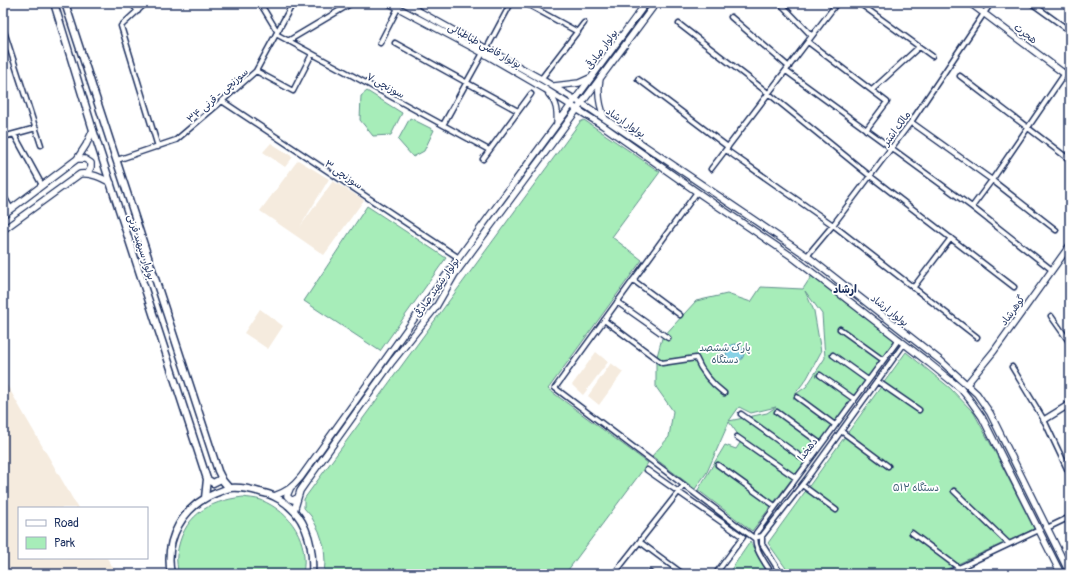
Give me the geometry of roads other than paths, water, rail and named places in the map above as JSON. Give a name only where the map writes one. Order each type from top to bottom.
[{"type":"main road","name":"بولوار سپهبد قرنی","points":[[54,3],[93,130],[206,479],[205,498]]},
{"type":"main road","name":"بولوار قاضی طباطبائی","points":[[389,3],[483,53],[571,105]]},
{"type":"main road","name":"بولوار قاضی طباطبائی","points":[[404,3],[554,86],[575,100]]},
{"type":"main road","name":"بولوار صادقی","points":[[571,105],[646,3]]},
{"type":"main road","name":"بولوار صادقی","points":[[601,77],[656,3]]},
{"type":"main road","name":"هجرت","points":[[970,3],[1070,78]]},
{"type":"main road","name":"بولوار سپهبد قرنی","points":[[66,5],[221,477],[229,488]]},
{"type":"main road","points":[[56,13],[66,5]]},
{"type":"main road","points":[[601,77],[598,92],[601,110],[605,120]]},
{"type":"main road","name":"بولوار شهید صادقی","points":[[294,511],[300,491],[307,481],[392,362],[436,307],[455,274],[601,77]]},
{"type":"main road","points":[[554,86],[578,83],[591,78]]},
{"type":"main road","points":[[545,89],[555,100],[558,115],[557,124]]},
{"type":"main road","name":"بولوار ارشاد","points":[[575,100],[807,256],[941,361],[967,384],[977,394],[990,413],[1070,574]]},
{"type":"main road","name":"بولوار شهید صادقی","points":[[274,496],[290,489],[306,471],[427,301],[571,105]]},
{"type":"main road","name":"بولوار ارشاد","points":[[571,105],[804,265],[961,389],[982,417],[1061,574]]},
{"type":"main road","points":[[3,215],[77,159],[93,130]]},
{"type":"main road","points":[[77,159],[85,159],[91,163],[92,167],[88,173]]},
{"type":"main road","points":[[3,230],[80,174],[88,173],[97,175],[111,183]]},
{"type":"main road","name":"گوهرشاد","points":[[967,384],[994,351],[1070,245]]},
{"type":"main road","points":[[854,305],[860,298]]},
{"type":"main road","points":[[427,301],[436,307]]},
{"type":"main road","points":[[1044,420],[1070,404]]},
{"type":"main road","points":[[206,479],[213,483],[221,477]]},
{"type":"main road","points":[[171,574],[169,564],[170,547],[177,527],[187,512],[205,498],[229,488],[248,489],[274,496],[294,511],[304,526],[310,540],[313,554],[312,574]]},
{"type":"main road","points":[[290,489],[287,496],[293,500],[298,498]]},
{"type":"street","points":[[131,3],[138,11]]},
{"type":"street","points":[[146,3],[121,26],[158,147]]},
{"type":"street","points":[[260,3],[276,33]]},
{"type":"street","name":"سوزنچی - قرنی ۳۴","points":[[117,160],[176,140],[256,71],[293,3]]},
{"type":"street","points":[[288,41],[352,3]]},
{"type":"street","points":[[487,48],[511,3]]},
{"type":"street","points":[[526,3],[578,32]]},
{"type":"street","points":[[780,3],[812,36]]},
{"type":"street","points":[[711,169],[768,93],[788,69],[836,3]]},
{"type":"street","points":[[859,3],[932,56]]},
{"type":"street","name":"مالک اشتر","points":[[807,256],[833,225],[911,122],[991,3]]},
{"type":"street","points":[[1031,3],[1070,31]]},
{"type":"street","points":[[380,43],[398,8]]},
{"type":"street","points":[[731,17],[788,69],[866,130],[972,207],[1052,270]]},
{"type":"street","points":[[541,79],[584,23]]},
{"type":"street","points":[[679,24],[768,93],[870,176],[1014,287]]},
{"type":"street","points":[[3,28],[41,144]]},
{"type":"street","name":"سوزنچی ۷","points":[[276,33],[288,41],[489,150]]},
{"type":"street","points":[[808,42],[887,102],[866,130]]},
{"type":"street","points":[[396,43],[518,111]]},
{"type":"street","points":[[872,90],[919,47]]},
{"type":"street","points":[[443,125],[483,53]]},
{"type":"street","points":[[256,71],[293,91],[312,54]]},
{"type":"street","points":[[972,207],[1070,66]]},
{"type":"street","points":[[960,76],[1070,160]]},
{"type":"street","points":[[638,79],[727,149],[833,225],[977,337]]},
{"type":"street","points":[[482,159],[530,94]]},
{"type":"street","name":"سوزنچی ۳","points":[[222,101],[459,258]]},
{"type":"street","points":[[911,122],[992,180],[1056,230]]},
{"type":"street","points":[[3,137],[36,128]]},
{"type":"street","points":[[14,134],[42,185]]},
{"type":"street","points":[[697,192],[555,388],[754,538],[756,546],[772,574]]},
{"type":"street","points":[[3,195],[11,209]]},
{"type":"street","points":[[913,288],[951,238]]},
{"type":"street","points":[[633,280],[680,315]]},
{"type":"street","points":[[618,302],[668,338]]},
{"type":"street","points":[[1051,316],[1070,342]]},
{"type":"street","points":[[604,320],[662,363],[696,358],[700,369],[705,376],[724,393]]},
{"type":"street","points":[[840,329],[883,360]]},
{"type":"street","name":"دهخدا","points":[[754,538],[756,533],[820,444],[899,339]]},
{"type":"street","name":"دهخدا","points":[[762,536],[802,485],[904,344]]},
{"type":"street","points":[[833,355],[868,380]]},
{"type":"street","points":[[1012,367],[1044,420],[1070,476]]},
{"type":"street","points":[[820,375],[854,399]]},
{"type":"street","points":[[877,381],[919,410]]},
{"type":"street","points":[[797,397],[835,425]]},
{"type":"street","points":[[777,412],[820,444]]},
{"type":"street","points":[[741,414],[808,462]]},
{"type":"street","points":[[841,431],[888,466]]},
{"type":"street","points":[[737,437],[796,478]]},
{"type":"street","points":[[718,465],[775,506]]},
{"type":"street","points":[[647,470],[743,537],[717,572]]},
{"type":"street","points":[[802,485],[836,510]]},
{"type":"street","points":[[614,574],[678,492],[686,486]]},
{"type":"street","points":[[954,491],[1009,544]]},
{"type":"street","points":[[1047,528],[1070,517]]},
{"type":"street","points":[[946,574],[1039,530]]},
{"type":"street","points":[[912,533],[959,568]]},
{"type":"street","points":[[754,538],[762,536],[762,544],[781,574]]},
{"type":"street","points":[[640,542],[683,574]]},
{"type":"water","points":[[735,344],[742,346],[744,353],[742,360],[735,362],[728,360],[726,353],[728,346]]},
{"type":"district","name":"ارشاد","points":[[845,289]]},
{"type":"park label","name":"پارک‌ ششصد دستگاه","points":[[725,352]]},
{"type":"park label","name":"۵۱۲ دستگاه","points":[[916,487]]}]
